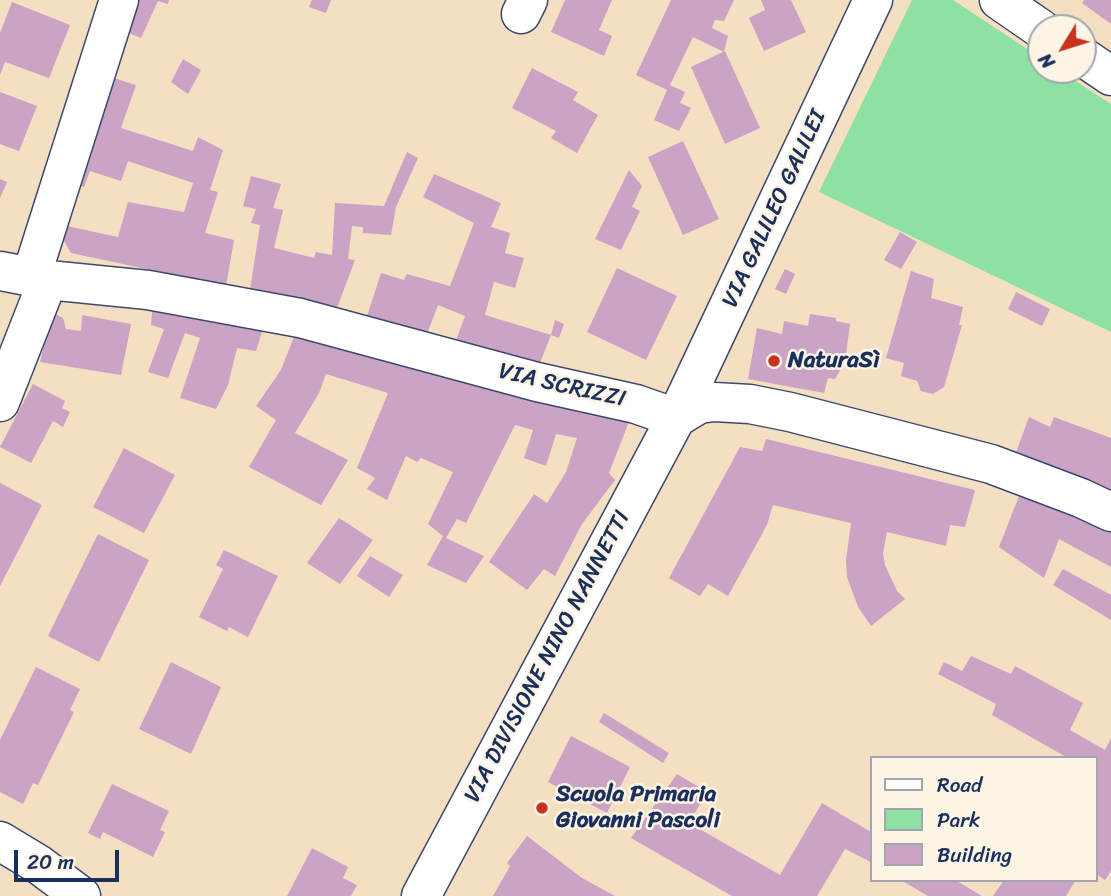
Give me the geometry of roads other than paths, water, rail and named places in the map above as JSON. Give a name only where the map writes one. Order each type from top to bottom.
[{"type":"street","points":[[0,402],[26,276],[119,0]]},
{"type":"street","name":"VIA GALILEO GALILEI","points":[[676,418],[873,0]]},
{"type":"street","points":[[999,0],[1027,19]]},
{"type":"street","name":"VIA SCRIZZI","points":[[26,276],[148,290],[300,318],[537,382],[636,404],[676,418]]},
{"type":"street","points":[[676,418],[699,404],[714,402],[750,404],[790,412],[991,464],[1111,512]]},
{"type":"street","name":"VIA DIVISIONE NINO NANNETTI","points":[[421,896],[676,418]]},
{"type":"street","points":[[0,841],[38,864],[81,896]]},
{"type":"place","name":"NaturaSì","points":[[774,361]]},
{"type":"place","name":"Scuola Primaria Giovanni Pascoli","points":[[542,808]]}]
